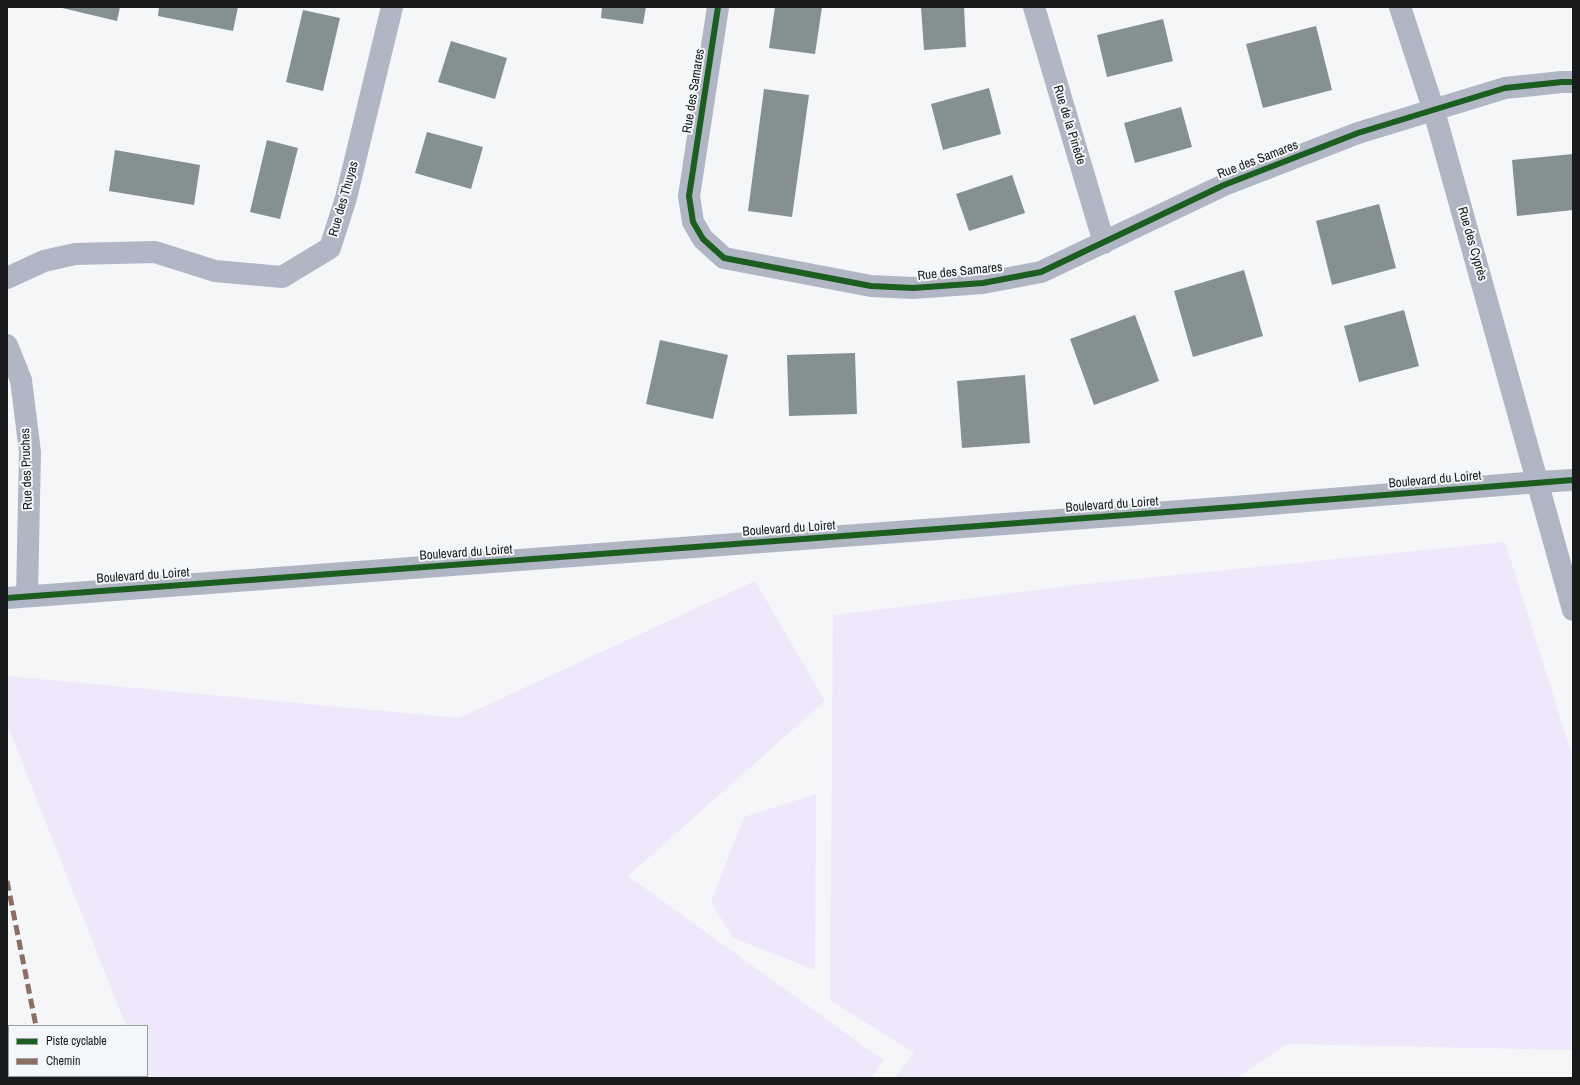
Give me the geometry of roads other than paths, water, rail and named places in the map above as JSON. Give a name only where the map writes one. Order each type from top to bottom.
[{"type":"street","name":"Rue des Thuyas","points":[[7,278],[44,261],[75,254],[155,252],[215,271],[282,277],[330,248],[346,198],[392,7]]},
{"type":"street","name":"Rue des Samares","points":[[718,7],[689,196],[693,222],[703,239],[724,258],[871,286],[913,288],[983,283],[1041,272],[1224,185],[1358,134],[1505,88],[1573,82]]},
{"type":"street","name":"Rue de la Pinède","points":[[1034,7],[1104,243]]},
{"type":"street","name":"Rue des Cyprès","points":[[1400,7],[1434,111],[1573,610]]},
{"type":"street","name":"Rue des Pruches","points":[[7,345],[21,380],[30,452],[17,597]]},
{"type":"street","name":"Boulevard du Loiret","points":[[17,597],[1234,507],[1573,480]]}]
